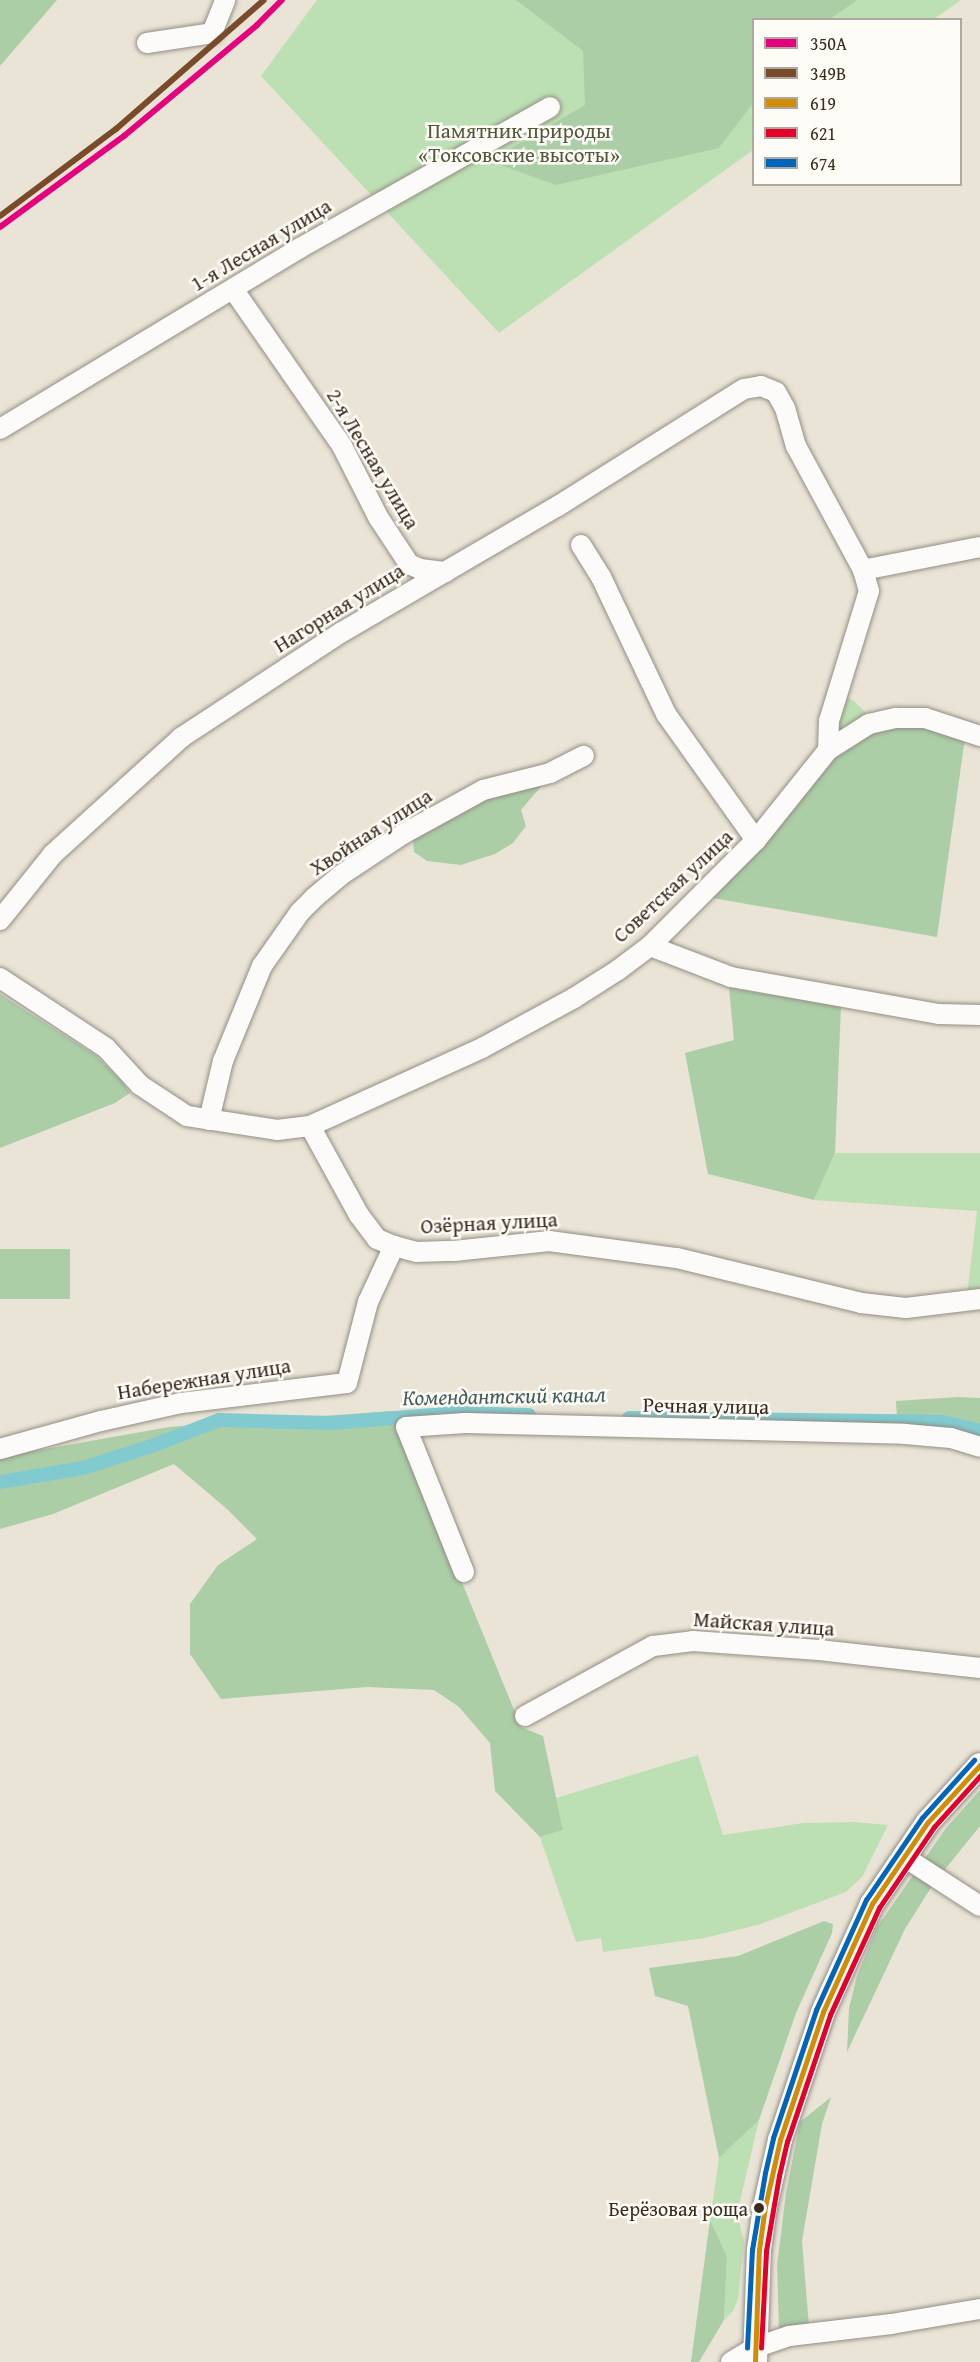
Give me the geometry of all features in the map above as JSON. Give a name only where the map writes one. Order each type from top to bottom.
[{"type":"main road","points":[[754,2355],[759,2250],[780,2140],[804,2066],[845,1960],[872,1904],[928,1822],[980,1765]]},
{"type":"street","points":[[147,43],[212,33],[225,0]]},
{"type":"street","name":"1-я Лесная улица","points":[[0,429],[233,289],[550,107]]},
{"type":"street","name":"2-я Лесная улица","points":[[233,289],[342,446],[378,517],[409,564],[420,569],[446,572]]},
{"type":"street","name":"Нагорная улица","points":[[0,920],[53,854],[182,737],[342,632],[558,506],[744,389],[761,386],[776,392],[785,408],[796,446],[863,570]]},
{"type":"street","points":[[581,545],[602,577],[666,714],[756,840]]},
{"type":"street","points":[[828,750],[829,721],[869,591],[863,570],[980,547]]},
{"type":"street","name":"Советская улица","points":[[310,1126],[482,1048],[574,998],[650,946],[756,840],[828,750],[869,723],[897,718],[925,718],[980,736]]},
{"type":"street","name":"Хвойная улица","points":[[209,1120],[223,1061],[262,966],[300,912],[315,897],[341,875],[404,834],[483,790],[550,773],[584,756]]},
{"type":"street","points":[[650,946],[731,978],[939,1014],[980,1015]]},
{"type":"street","points":[[0,978],[106,1047],[140,1085],[187,1116],[277,1130],[310,1126]]},
{"type":"street","name":"Озёрная улица","points":[[310,1126],[359,1215],[377,1239],[416,1252],[454,1251],[549,1241],[677,1258],[861,1303],[906,1308],[980,1299]]},
{"type":"street","name":"Набережная улица","points":[[0,1449],[181,1402],[347,1383],[368,1302],[394,1246]]},
{"type":"street","name":"Речная улица","points":[[464,1572],[406,1427],[465,1423],[905,1434],[951,1438],[980,1447]]},
{"type":"street","name":"Майская улица","points":[[525,1716],[653,1646],[693,1641],[819,1650],[980,1668]]},
{"type":"street","points":[[903,1856],[980,1906]]},
{"type":"street","points":[[730,2362],[754,2355],[789,2336],[891,2324],[980,2309]]},
{"type":"green space","points":[[0,0],[57,0],[0,66]]},
{"type":"green space","name":"Памятник природы «Токсовские высоты»","points":[[317,0],[961,0],[935,18],[752,18],[752,151],[499,333],[261,76]]},
{"type":"green space","points":[[516,0],[857,0],[831,18],[752,18],[752,104],[719,148],[556,185],[489,161],[585,105],[583,51]]},
{"type":"green space","points":[[842,696],[854,701],[872,719],[831,754]]},
{"type":"green space","points":[[924,722],[965,738],[937,937],[707,897],[831,754],[874,729]]},
{"type":"green space","points":[[543,784],[521,810],[526,826],[513,843],[495,854],[461,865],[427,861],[414,852],[413,840],[485,794]]},
{"type":"green space","points":[[729,988],[841,1006],[835,1153],[814,1200],[708,1174],[685,1053],[734,1040]]},
{"type":"green space","points":[[0,994],[95,1055],[121,1080],[130,1093],[115,1103],[0,1148]]},
{"type":"green space","points":[[835,1153],[980,1153],[980,1295],[967,1296],[977,1211],[814,1200]]},
{"type":"green space","points":[[0,1249],[70,1249],[70,1299],[0,1299]]},
{"type":"green space","points":[[980,1398],[980,1433],[944,1418],[897,1419],[896,1401]]},
{"type":"green space","points":[[392,1411],[521,1727],[543,1736],[563,1830],[540,1837],[495,1791],[490,1743],[459,1707],[434,1690],[367,1687],[221,1699],[190,1654],[190,1604],[218,1565],[257,1539],[227,1509],[174,1464],[53,1514],[0,1529],[0,1457],[169,1427]]},
{"type":"green space","points":[[698,1755],[723,1835],[803,1823],[854,1822],[888,1825],[862,1877],[846,1892],[758,1925],[704,1938],[603,1952],[601,1938],[576,1942],[540,1837],[563,1830],[556,1798]]},
{"type":"green space","points":[[980,1790],[980,1826],[934,1883],[905,1929],[847,2052],[849,2008],[857,1976],[877,1927],[946,1828]]},
{"type":"green space","points":[[824,1921],[833,1924],[832,1933],[796,2013],[759,2120],[719,2158],[688,2006],[655,1996],[649,1968],[738,1956]]},
{"type":"green space","points":[[831,2097],[822,2124],[802,2241],[809,2326],[779,2329],[777,2265],[786,2193],[800,2122]]},
{"type":"green space","points":[[759,2120],[737,2214],[744,2241],[738,2299],[733,2311],[724,2320],[727,2256],[710,2220],[719,2158]]},
{"type":"green space","points":[[710,2220],[727,2256],[724,2320],[699,2362],[691,2362]]},
{"type":"waterway","name":"Комендантский канал","points":[[0,1482],[83,1468],[152,1446],[219,1420],[332,1423],[455,1413],[529,1415]]},
{"type":"waterway","name":"Комендантский канал","points":[[629,1418],[942,1422],[980,1431]]},
{"type":"transit line","name":"349В","points":[[0,216],[116,129],[264,0]]},
{"type":"transit line","name":"350А","points":[[0,227],[124,136],[257,25],[282,0]]},
{"type":"transit line","name":"674","points":[[747,2348],[752,2250],[765,2173],[773,2138],[816,2010],[866,1900],[922,1818],[974,1760]]},
{"type":"transit line","name":"619","points":[[755,2362],[759,2250],[765,2207],[780,2140],[823,2012],[872,1904],[928,1822],[980,1765]]},
{"type":"transit line","name":"621","points":[[761,2348],[766,2251],[779,2176],[787,2142],[830,2015],[879,1908],[934,1827],[980,1776]]},
{"type":"place","name":"Берёзовая роща","points":[[759,2208]]}]
